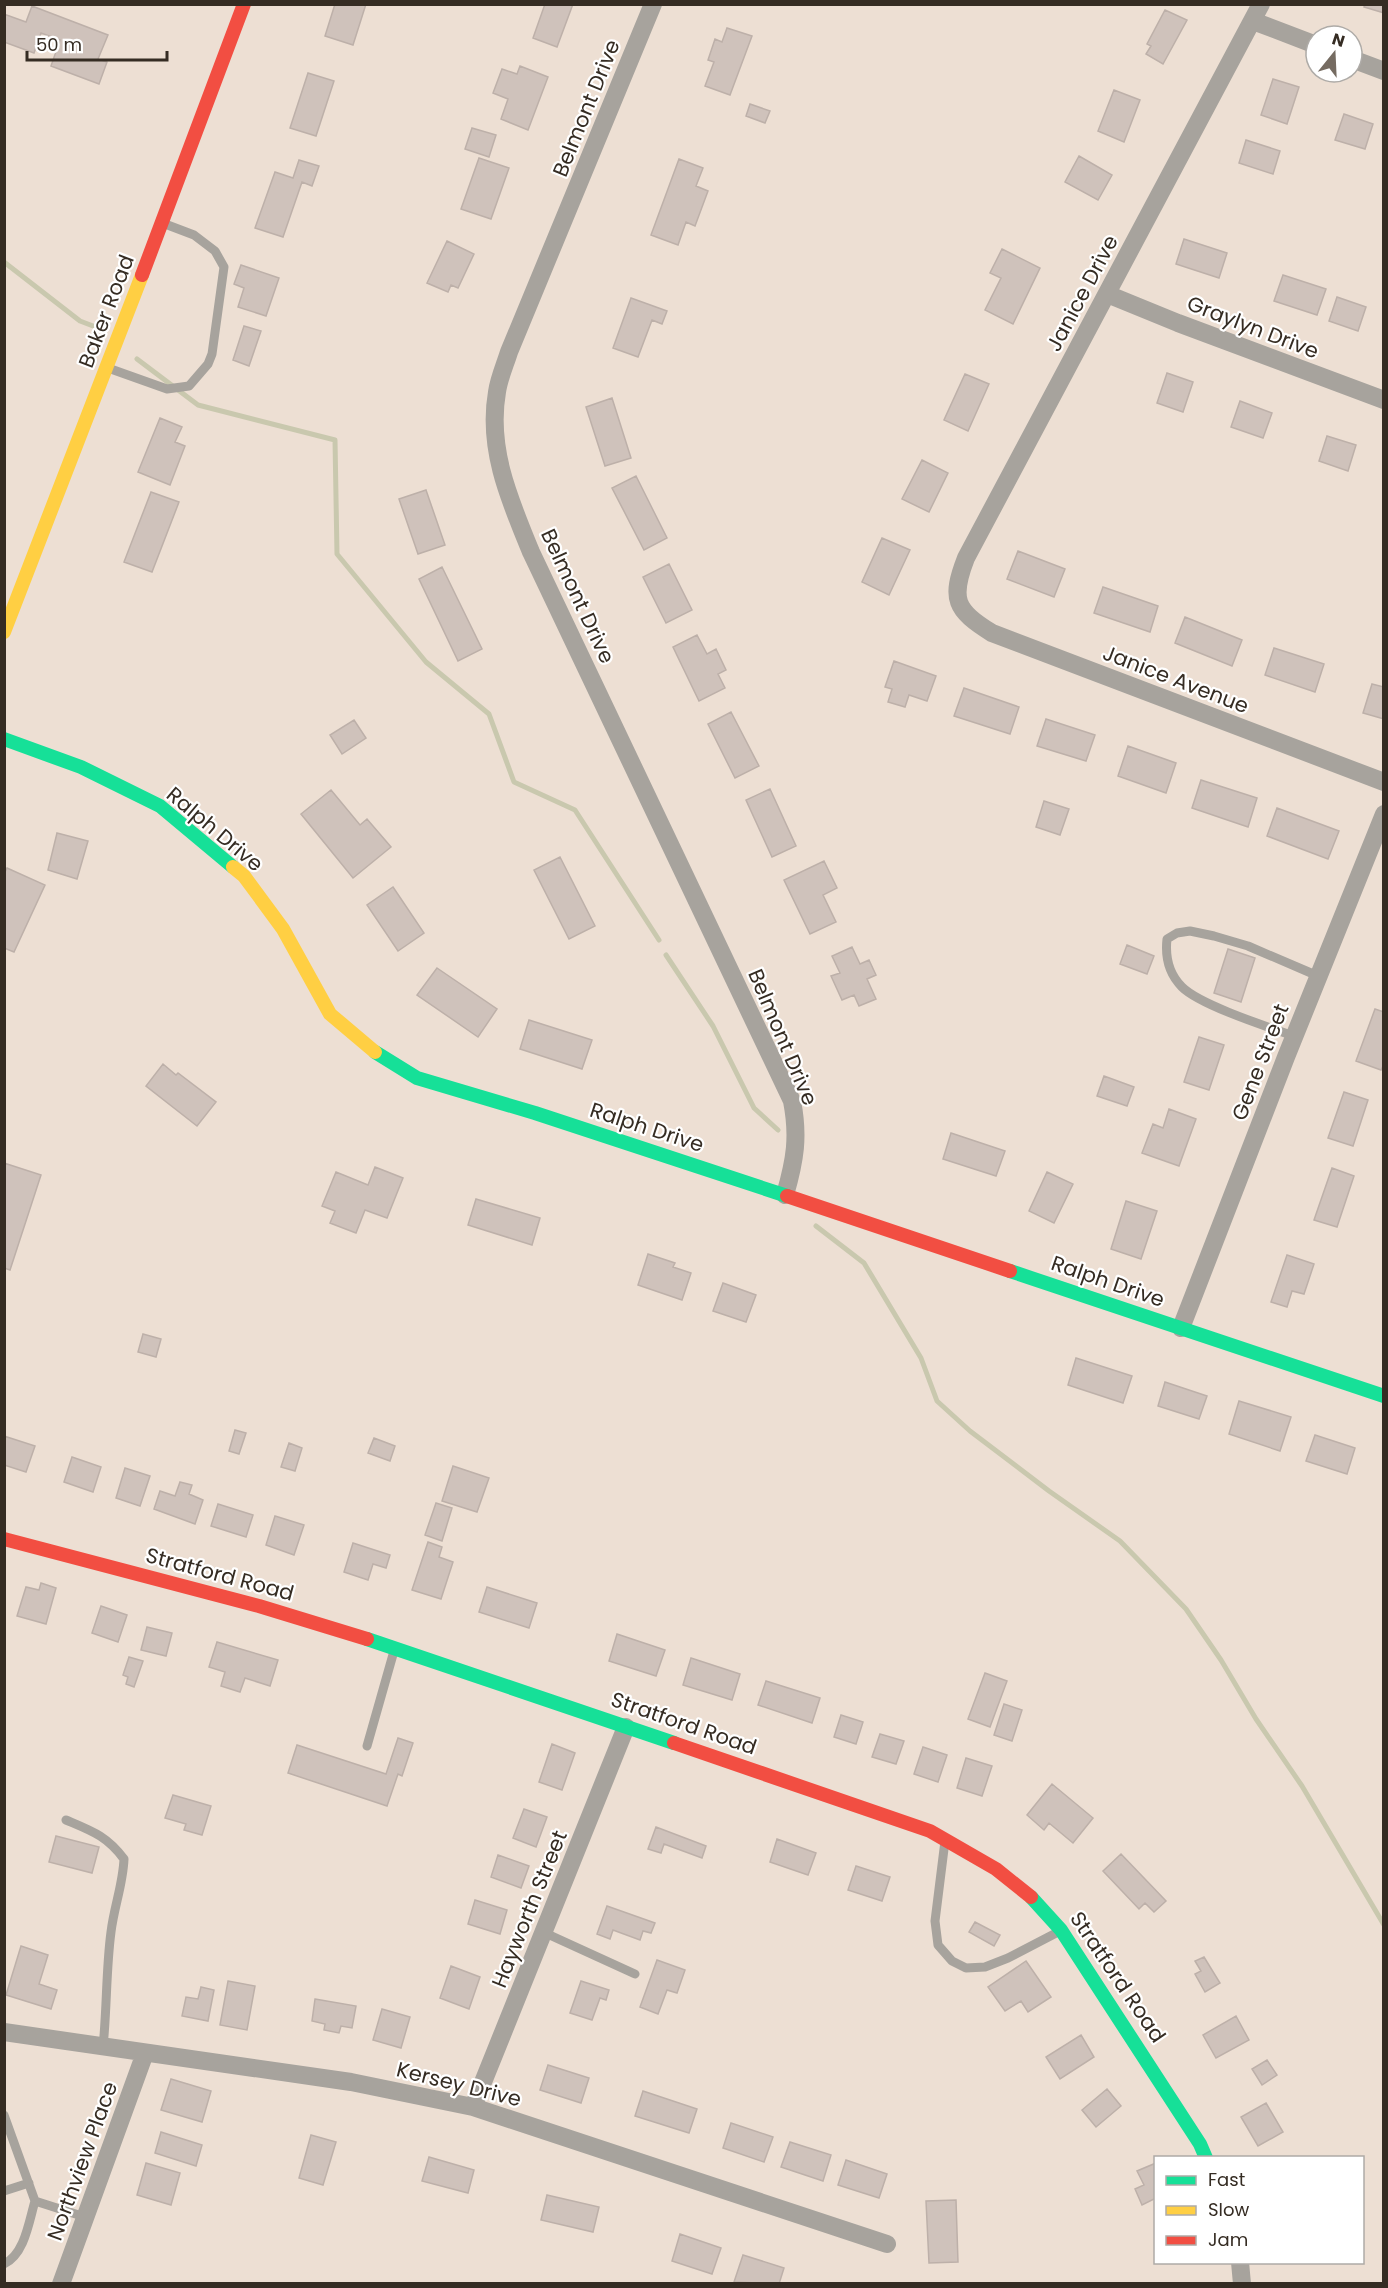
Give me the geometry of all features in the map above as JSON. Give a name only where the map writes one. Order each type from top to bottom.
[{"type":"street","name":"Baker Road","points":[[4,632],[244,4]]},
{"type":"street","name":"Belmont Drive","points":[[653,4],[509,352],[497,392],[495,437],[505,490],[531,552],[792,1101],[796,1126],[796,1151],[785,1195]]},
{"type":"street","points":[[1257,13],[1304,38]]},
{"type":"street","name":"Janice Drive","points":[[959,606],[957,581],[966,558],[1257,13]]},
{"type":"street","points":[[1364,64],[1383,71]]},
{"type":"street","name":"Graylyn Drive","points":[[1107,294],[1383,400]]},
{"type":"street","name":"Janice Avenue","points":[[959,606],[972,621],[992,633],[1383,782]]},
{"type":"street","name":"Ralph Drive","points":[[4,739],[81,767],[160,806],[244,876],[283,929],[330,1014],[368,1048],[417,1078],[535,1113],[785,1195],[1383,1396]]},
{"type":"street","name":"Gene Street","points":[[1181,1328],[1383,814]]},
{"type":"street","name":"Stratford Road","points":[[4,1539],[259,1606],[395,1648],[845,1801],[945,1838],[996,1869],[1036,1901],[1061,1930],[1174,2103],[1205,2156]]},
{"type":"street","name":"Hayworth Street","points":[[473,2107],[626,1727]]},
{"type":"street","name":"Kersey Drive","points":[[4,2032],[351,2082],[473,2107],[887,2244]]},
{"type":"street","name":"Northview Place","points":[[61,2283],[145,2053]]},
{"type":"street","points":[[1240,2264],[1242,2283]]},
{"type":"lane","points":[[107,367],[167,389],[189,386],[208,364],[212,354],[224,267],[215,251],[194,235],[162,223]]},
{"type":"lane","points":[[1294,1036],[1216,1006],[1182,987],[1170,969],[1165,954],[1167,939],[1177,933],[1190,931],[1214,936],[1248,946],[1318,976]]},
{"type":"lane","points":[[367,1746],[395,1648]]},
{"type":"lane","points":[[66,1820],[95,1832],[112,1844],[124,1859],[123,1879],[110,1934],[103,2047]]},
{"type":"lane","points":[[945,1838],[935,1921],[938,1945],[952,1960],[966,1968],[985,1967],[1008,1958],[1061,1930]]},
{"type":"lane","points":[[543,1932],[634,1974]]},
{"type":"lane","points":[[4,2115],[35,2201],[19,2249],[9,2262],[4,2264]]},
{"type":"lane","points":[[4,2191],[28,2182]]},
{"type":"lane","points":[[35,2201],[85,2217]]},
{"type":"building","points":[[335,4],[366,4],[353,45],[325,36]]},
{"type":"building","points":[[545,4],[573,4],[557,47],[533,38]]},
{"type":"building","points":[[1365,4],[1384,4],[1384,13],[1364,7]]},
{"type":"building","points":[[32,6],[108,35],[98,59],[107,62],[99,84],[51,66],[60,40],[41,33],[34,53],[4,42],[4,14],[26,22]]},
{"type":"building","points":[[1165,10],[1187,20],[1163,64],[1146,54],[1151,46],[1147,44]]},
{"type":"building","points":[[727,28],[752,36],[730,95],[705,86],[714,62],[708,60],[715,39],[722,42]]},
{"type":"building","points":[[520,66],[548,77],[528,130],[501,119],[508,99],[493,93],[502,69],[517,74]]},
{"type":"building","points":[[308,73],[334,81],[316,136],[290,128]]},
{"type":"building","points":[[1273,79],[1299,87],[1287,124],[1261,115]]},
{"type":"building","points":[[1114,90],[1140,100],[1124,142],[1098,131]]},
{"type":"building","points":[[750,104],[770,111],[765,123],[746,116]]},
{"type":"building","points":[[1344,114],[1373,124],[1365,149],[1335,140]]},
{"type":"building","points":[[472,128],[496,135],[489,157],[465,149]]},
{"type":"building","points":[[1246,140],[1280,151],[1273,174],[1239,163]]},
{"type":"building","points":[[1079,156],[1112,175],[1098,200],[1065,182]]},
{"type":"building","points":[[479,158],[509,168],[491,219],[461,209]]},
{"type":"building","points":[[679,159],[703,168],[696,186],[708,191],[695,226],[686,222],[678,245],[651,235]]},
{"type":"building","points":[[299,160],[319,166],[312,186],[302,182],[283,237],[255,228],[275,172],[293,178]]},
{"type":"building","points":[[1184,239],[1227,253],[1219,278],[1176,264]]},
{"type":"building","points":[[447,241],[474,254],[458,288],[451,285],[448,292],[427,283]]},
{"type":"building","points":[[1002,249],[1040,268],[1013,324],[985,310],[1001,278],[990,273]]},
{"type":"building","points":[[241,265],[279,278],[266,316],[238,307],[244,288],[234,284]]},
{"type":"building","points":[[1283,275],[1326,289],[1317,315],[1274,301]]},
{"type":"building","points":[[1337,297],[1366,307],[1358,331],[1329,321]]},
{"type":"building","points":[[631,298],[667,311],[662,324],[652,320],[638,357],[613,348]]},
{"type":"building","points":[[244,326],[261,331],[249,366],[233,360]]},
{"type":"building","points":[[1167,373],[1193,382],[1183,412],[1157,403]]},
{"type":"building","points":[[965,374],[989,384],[968,431],[944,420]]},
{"type":"building","points":[[612,398],[631,458],[605,466],[586,407]]},
{"type":"building","points":[[1240,401],[1272,413],[1263,438],[1231,427]]},
{"type":"building","points":[[160,418],[182,427],[175,442],[185,446],[170,485],[138,472]]},
{"type":"building","points":[[1327,436],[1356,445],[1348,471],[1319,461]]},
{"type":"building","points":[[922,460],[948,473],[929,512],[902,499]]},
{"type":"building","points":[[636,476],[667,538],[644,550],[612,488]]},
{"type":"building","points":[[426,490],[445,545],[418,554],[399,499]]},
{"type":"building","points":[[151,492],[179,502],[152,572],[124,562]]},
{"type":"building","points":[[882,538],[910,550],[889,595],[862,582]]},
{"type":"building","points":[[1018,551],[1065,569],[1054,597],[1007,579]]},
{"type":"building","points":[[669,564],[692,610],[666,623],[643,577]]},
{"type":"building","points":[[442,567],[482,649],[458,661],[419,579]]},
{"type":"building","points":[[1103,587],[1158,606],[1150,632],[1094,613]]},
{"type":"building","points":[[1185,617],[1242,640],[1232,666],[1175,643]]},
{"type":"building","points":[[697,635],[707,654],[716,649],[726,670],[718,674],[725,688],[699,701],[673,647]]},
{"type":"building","points":[[1274,648],[1324,664],[1315,692],[1265,675]]},
{"type":"building","points":[[894,661],[936,676],[927,701],[909,695],[905,707],[888,702],[892,689],[885,687]]},
{"type":"building","points":[[1372,684],[1384,687],[1384,719],[1363,713]]},
{"type":"building","points":[[964,688],[1019,707],[1010,734],[954,716]]},
{"type":"building","points":[[731,712],[759,766],[735,778],[708,724]]},
{"type":"building","points":[[1046,719],[1095,735],[1086,761],[1037,746]]},
{"type":"building","points":[[354,720],[366,738],[342,754],[330,735]]},
{"type":"building","points":[[1128,746],[1176,763],[1166,793],[1118,776]]},
{"type":"building","points":[[1201,780],[1257,798],[1248,827],[1192,808]]},
{"type":"building","points":[[770,789],[796,846],[772,857],[746,800]]},
{"type":"building","points":[[331,790],[360,825],[367,819],[391,847],[353,878],[301,814]]},
{"type":"building","points":[[1044,801],[1069,809],[1060,835],[1036,827]]},
{"type":"building","points":[[1277,808],[1339,831],[1328,859],[1267,836]]},
{"type":"building","points":[[57,833],[88,841],[77,879],[48,870]]},
{"type":"building","points":[[560,857],[595,926],[569,939],[534,870]]},
{"type":"building","points":[[824,861],[837,888],[823,895],[836,922],[810,934],[784,880]]},
{"type":"building","points":[[7,868],[45,885],[14,952],[4,948],[4,874]]},
{"type":"building","points":[[393,887],[424,933],[398,951],[367,905]]},
{"type":"building","points":[[1127,945],[1154,956],[1147,974],[1120,964]]},
{"type":"building","points":[[852,947],[860,964],[869,960],[876,975],[867,979],[876,999],[859,1006],[854,995],[842,1000],[831,976],[840,973],[832,956]]},
{"type":"building","points":[[1228,949],[1255,958],[1241,1002],[1214,993]]},
{"type":"building","points":[[437,968],[497,1009],[478,1037],[417,995]]},
{"type":"building","points":[[1375,1009],[1384,1012],[1384,1064],[1381,1070],[1356,1061]]},
{"type":"building","points":[[529,1020],[592,1040],[582,1069],[520,1049]]},
{"type":"building","points":[[1199,1037],[1224,1045],[1209,1090],[1184,1082]]},
{"type":"building","points":[[163,1064],[216,1102],[197,1126],[146,1086]]},
{"type":"building","points":[[1104,1076],[1134,1087],[1127,1106],[1097,1096]]},
{"type":"building","points":[[1344,1092],[1368,1100],[1353,1146],[1328,1138]]},
{"type":"building","points":[[1169,1109],[1196,1119],[1179,1166],[1142,1153],[1153,1124],[1163,1128]]},
{"type":"building","points":[[951,1133],[1005,1151],[996,1176],[943,1159]]},
{"type":"building","points":[[4,1163],[41,1175],[10,1270],[4,1268]]},
{"type":"building","points":[[375,1167],[403,1178],[387,1218],[365,1210],[356,1233],[330,1223],[335,1211],[322,1206],[336,1172],[368,1185]]},
{"type":"building","points":[[1332,1168],[1354,1176],[1337,1227],[1314,1220]]},
{"type":"building","points":[[1047,1172],[1073,1184],[1054,1223],[1029,1211]]},
{"type":"building","points":[[476,1199],[540,1218],[532,1245],[468,1225]]},
{"type":"building","points":[[1126,1201],[1157,1211],[1141,1259],[1111,1249]]},
{"type":"building","points":[[648,1254],[675,1263],[673,1267],[691,1273],[682,1300],[638,1285]]},
{"type":"building","points":[[1287,1255],[1314,1264],[1304,1294],[1292,1291],[1287,1307],[1271,1302]]},
{"type":"building","points":[[723,1283],[756,1295],[746,1322],[713,1311]]},
{"type":"building","points":[[143,1334],[161,1339],[156,1357],[138,1352]]},
{"type":"building","points":[[1076,1358],[1132,1376],[1123,1403],[1068,1385]]},
{"type":"building","points":[[1165,1382],[1207,1396],[1199,1419],[1158,1406]]},
{"type":"building","points":[[1239,1401],[1291,1417],[1280,1451],[1229,1434]]},
{"type":"building","points":[[235,1430],[246,1433],[239,1454],[229,1451]]},
{"type":"building","points":[[1315,1435],[1355,1448],[1347,1474],[1306,1461]]},
{"type":"building","points":[[4,1436],[35,1446],[26,1472],[4,1465]]},
{"type":"building","points":[[374,1438],[395,1446],[390,1461],[368,1453]]},
{"type":"building","points":[[289,1443],[302,1448],[295,1471],[281,1467]]},
{"type":"building","points":[[72,1457],[101,1467],[93,1492],[64,1482]]},
{"type":"building","points":[[453,1466],[489,1478],[477,1512],[442,1501]]},
{"type":"building","points":[[125,1468],[150,1476],[140,1506],[116,1498]]},
{"type":"building","points":[[180,1482],[192,1485],[189,1494],[203,1500],[195,1524],[154,1509],[160,1491],[175,1496]]},
{"type":"building","points":[[436,1503],[452,1508],[442,1541],[425,1535]]},
{"type":"building","points":[[218,1504],[253,1515],[246,1537],[211,1526]]},
{"type":"building","points":[[275,1516],[304,1525],[294,1555],[266,1545]]},
{"type":"building","points":[[428,1542],[442,1547],[439,1557],[453,1562],[441,1599],[412,1590]]},
{"type":"building","points":[[353,1543],[390,1555],[386,1568],[373,1564],[368,1580],[344,1572]]},
{"type":"building","points":[[41,1583],[56,1588],[46,1624],[17,1616],[26,1587],[39,1590]]},
{"type":"building","points":[[487,1587],[537,1603],[529,1628],[479,1612]]},
{"type":"building","points":[[101,1606],[127,1615],[118,1642],[92,1633]]},
{"type":"building","points":[[147,1627],[172,1633],[166,1656],[141,1650]]},
{"type":"building","points":[[617,1634],[665,1650],[656,1676],[609,1661]]},
{"type":"building","points":[[217,1642],[278,1660],[270,1686],[245,1678],[240,1692],[221,1686],[225,1672],[209,1667]]},
{"type":"building","points":[[129,1657],[143,1661],[134,1687],[126,1684],[128,1677],[123,1675]]},
{"type":"building","points":[[691,1658],[740,1674],[732,1700],[683,1685]]},
{"type":"building","points":[[985,1673],[1007,1681],[990,1727],[968,1719]]},
{"type":"building","points":[[766,1681],[820,1698],[812,1723],[758,1705]]},
{"type":"building","points":[[1004,1704],[1022,1710],[1012,1741],[994,1735]]},
{"type":"building","points":[[841,1715],[863,1722],[856,1744],[834,1737]]},
{"type":"building","points":[[880,1734],[904,1741],[896,1764],[872,1757]]},
{"type":"building","points":[[398,1738],[413,1743],[402,1776],[398,1774],[387,1806],[288,1773],[297,1745],[386,1774]]},
{"type":"building","points":[[552,1744],[575,1753],[562,1790],[539,1782]]},
{"type":"building","points":[[923,1747],[947,1755],[938,1782],[914,1774]]},
{"type":"building","points":[[966,1758],[992,1766],[982,1796],[957,1788]]},
{"type":"building","points":[[1052,1784],[1093,1818],[1073,1843],[1049,1823],[1044,1830],[1027,1815]]},
{"type":"building","points":[[173,1795],[211,1806],[202,1835],[184,1830],[186,1824],[165,1818]]},
{"type":"building","points":[[524,1809],[547,1817],[536,1847],[513,1838]]},
{"type":"building","points":[[656,1827],[706,1846],[702,1858],[664,1844],[661,1853],[648,1849]]},
{"type":"building","points":[[56,1836],[99,1847],[92,1873],[49,1862]]},
{"type":"building","points":[[777,1839],[816,1853],[808,1875],[770,1862]]},
{"type":"building","points":[[1121,1854],[1166,1901],[1154,1912],[1145,1903],[1139,1909],[1103,1871]]},
{"type":"building","points":[[498,1855],[529,1866],[521,1888],[491,1877]]},
{"type":"building","points":[[856,1866],[890,1877],[882,1901],[848,1890]]},
{"type":"building","points":[[475,1900],[507,1910],[500,1934],[468,1924]]},
{"type":"building","points":[[607,1906],[655,1923],[651,1933],[643,1931],[640,1940],[613,1930],[610,1939],[597,1934]]},
{"type":"building","points":[[975,1922],[1000,1935],[994,1946],[969,1932]]},
{"type":"building","points":[[21,1946],[48,1955],[39,1984],[57,1990],[51,2009],[6,1995]]},
{"type":"building","points":[[1204,1957],[1220,1983],[1205,1992],[1195,1974],[1201,1971],[1195,1961]]},
{"type":"building","points":[[657,1960],[685,1970],[677,1993],[667,1990],[658,2014],[640,2007]]},
{"type":"building","points":[[1026,1961],[1051,1997],[1028,2012],[1021,2001],[1005,2011],[988,1987]]},
{"type":"building","points":[[451,1966],[480,1977],[469,2009],[440,1998]]},
{"type":"building","points":[[228,1981],[255,1986],[247,2030],[220,2025]]},
{"type":"building","points":[[581,1981],[609,1990],[606,2000],[600,1998],[592,2020],[570,2013]]},
{"type":"building","points":[[201,1987],[214,1990],[208,2021],[182,2016],[186,1997],[198,1999]]},
{"type":"building","points":[[315,1999],[356,2006],[352,2028],[341,2026],[339,2033],[324,2030],[325,2024],[312,2021]]},
{"type":"building","points":[[382,2009],[410,2017],[401,2048],[373,2040]]},
{"type":"building","points":[[1236,2016],[1249,2040],[1216,2058],[1203,2035]]},
{"type":"building","points":[[1081,2035],[1094,2057],[1060,2079],[1046,2057]]},
{"type":"building","points":[[1267,2060],[1277,2075],[1262,2085],[1252,2069]]},
{"type":"building","points":[[548,2065],[589,2078],[581,2103],[540,2090]]},
{"type":"building","points":[[171,2079],[211,2091],[202,2122],[161,2110]]},
{"type":"building","points":[[1107,2089],[1121,2106],[1096,2127],[1082,2110]]},
{"type":"building","points":[[643,2091],[697,2109],[689,2133],[635,2116]]},
{"type":"building","points":[[1266,2103],[1283,2132],[1258,2146],[1241,2117]]},
{"type":"building","points":[[731,2123],[773,2137],[764,2162],[723,2148]]},
{"type":"building","points":[[161,2132],[202,2145],[196,2166],[155,2153]]},
{"type":"building","points":[[311,2135],[336,2142],[323,2185],[299,2178]]},
{"type":"building","points":[[790,2142],[831,2155],[823,2181],[781,2167]]},
{"type":"building","points":[[429,2157],[474,2170],[468,2193],[422,2181]]},
{"type":"building","points":[[846,2160],[887,2174],[879,2198],[838,2185]]},
{"type":"building","points":[[146,2163],[180,2173],[171,2205],[137,2195]]},
{"type":"building","points":[[1154,2164],[1154,2199],[1142,2205],[1135,2189],[1144,2185],[1137,2171]]},
{"type":"building","points":[[547,2195],[599,2207],[593,2232],[541,2220]]},
{"type":"building","points":[[956,2200],[958,2262],[929,2263],[926,2201]]},
{"type":"building","points":[[680,2234],[721,2248],[712,2274],[672,2261]]},
{"type":"building","points":[[743,2255],[784,2268],[779,2284],[734,2282]]},
{"type":"waterway","points":[[4,262],[80,321],[101,329]]},
{"type":"waterway","points":[[137,359],[198,405],[335,440],[337,554],[426,662],[489,714],[514,782],[575,810],[659,940]]},
{"type":"waterway","points":[[666,955],[713,1026],[754,1108],[778,1130]]},
{"type":"waterway","points":[[816,1226],[864,1263],[921,1358],[937,1401],[970,1431],[1120,1541],[1186,1609],[1302,1786],[1384,1925]]},
{"type":"traffic: fast","points":[[4,739],[81,767],[160,806],[233,867]]},
{"type":"traffic: fast","points":[[375,1052],[417,1078],[535,1113],[787,1196]]},
{"type":"traffic: fast","points":[[1010,1271],[1384,1396]]},
{"type":"traffic: fast","points":[[367,1639],[674,1743]]},
{"type":"traffic: fast","points":[[1031,1897],[1061,1930],[1200,2144],[1205,2156]]},
{"type":"traffic: slow","points":[[4,632],[142,275]]},
{"type":"traffic: slow","points":[[233,867],[244,876],[283,929],[330,1014],[375,1052]]},
{"type":"traffic: jam","points":[[142,275],[244,4]]},
{"type":"traffic: jam","points":[[787,1196],[1010,1271]]},
{"type":"traffic: jam","points":[[4,1539],[259,1606],[367,1639]]},
{"type":"traffic: jam","points":[[674,1743],[930,1831],[996,1869],[1031,1897]]}]
